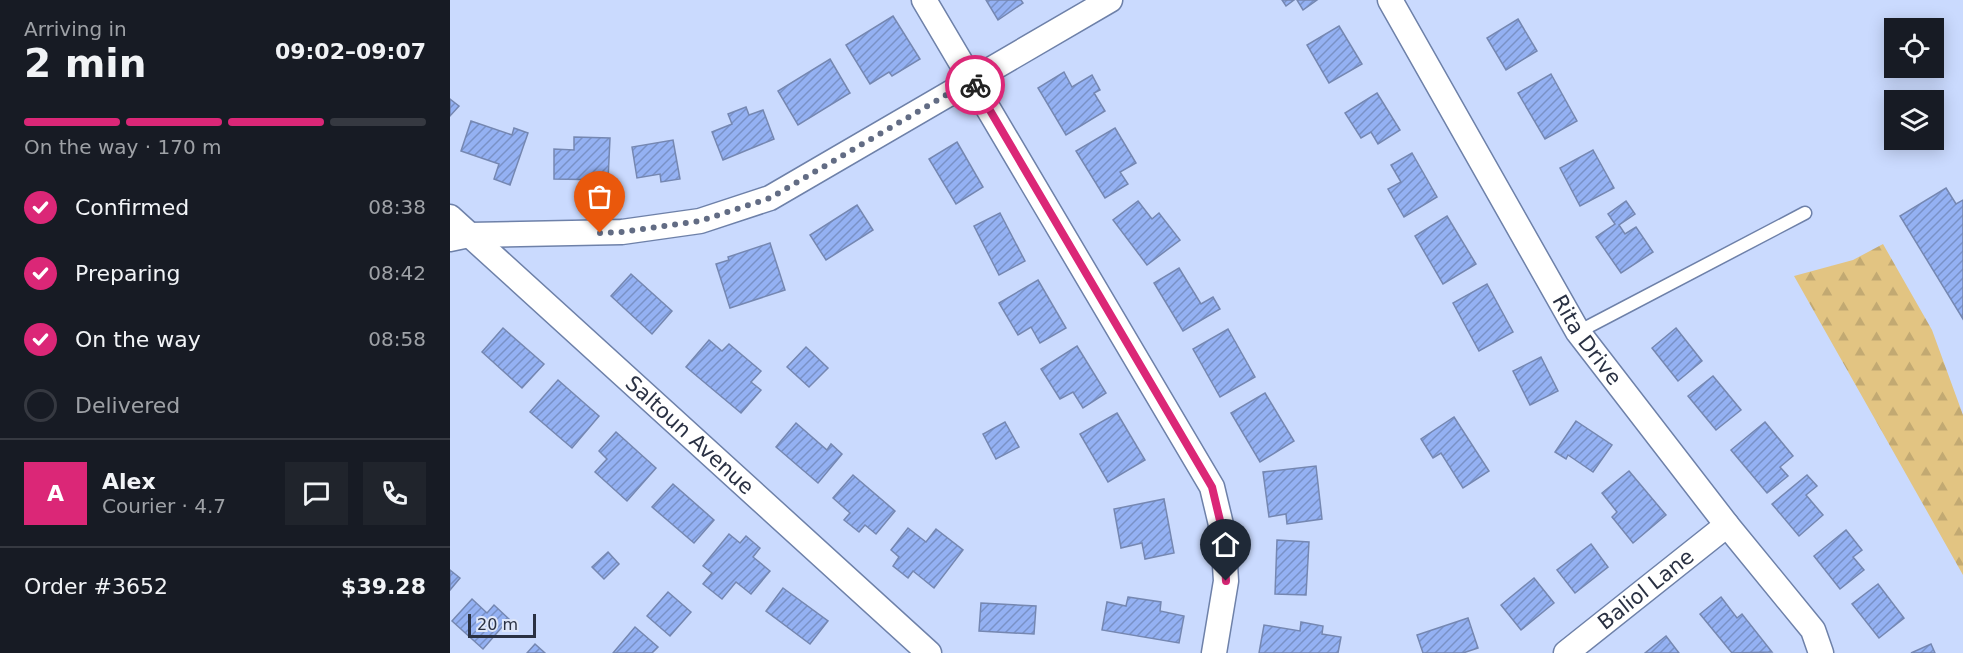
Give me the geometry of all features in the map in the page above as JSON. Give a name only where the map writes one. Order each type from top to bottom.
[{"type":"street","points":[[924,0],[1212,487],[1223,533],[1226,581],[1214,653]]},
{"type":"street","points":[[460,237],[622,232],[700,221],[770,198],[1110,0]]},
{"type":"street","name":"Rita Drive","points":[[1390,0],[1578,332],[1727,525],[1813,630],[1821,653]]},
{"type":"street","name":"Saltoun Avenue","points":[[450,217],[460,237],[929,653]]},
{"type":"street","name":"Baliol Lane","points":[[1566,653],[1727,525]]},
{"type":"lane","points":[[1578,332],[1805,213]]},
{"type":"green space","points":[[1883,244],[1932,330],[1963,415],[1963,575],[1794,276],[1853,260]]},
{"type":"building","points":[[986,0],[1021,0],[1023,3],[998,20]]},
{"type":"building","points":[[1282,0],[1294,0],[1286,6]]},
{"type":"building","points":[[1297,0],[1317,0],[1303,10]]},
{"type":"building","points":[[893,16],[920,59],[892,76],[889,72],[870,84],[846,45]]},
{"type":"building","points":[[1518,19],[1537,51],[1506,70],[1487,38]]},
{"type":"building","points":[[1339,26],[1362,64],[1329,83],[1307,45]]},
{"type":"building","points":[[830,59],[850,93],[798,125],[778,91]]},
{"type":"building","points":[[1064,72],[1072,87],[1092,75],[1100,90],[1094,93],[1105,111],[1066,135],[1038,88]]},
{"type":"building","points":[[1551,74],[1577,121],[1545,139],[1518,93]]},
{"type":"building","points":[[1377,93],[1400,130],[1378,144],[1371,132],[1361,138],[1345,113]]},
{"type":"building","points":[[450,99],[459,106],[450,116]]},
{"type":"building","points":[[746,107],[749,115],[763,110],[774,139],[723,160],[712,132],[732,124],[728,114]]},
{"type":"building","points":[[471,121],[512,135],[514,128],[528,133],[510,185],[494,179],[499,164],[461,151]]},
{"type":"building","points":[[1115,128],[1136,163],[1120,172],[1128,184],[1105,198],[1076,151]]},
{"type":"building","points":[[574,137],[610,138],[608,180],[554,179],[554,149],[574,150]]},
{"type":"building","points":[[673,140],[680,179],[661,182],[660,174],[637,178],[632,147]]},
{"type":"building","points":[[957,142],[983,187],[956,204],[929,159]]},
{"type":"building","points":[[1593,150],[1614,188],[1580,206],[1560,168]]},
{"type":"building","points":[[1412,153],[1437,197],[1404,217],[1388,189],[1401,182],[1391,165]]},
{"type":"building","points":[[1946,188],[1956,204],[1963,200],[1963,319],[1900,216]]},
{"type":"building","points":[[1138,201],[1152,219],[1159,213],[1180,240],[1147,265],[1113,220]]},
{"type":"building","points":[[1626,201],[1635,214],[1619,225],[1625,234],[1636,227],[1653,252],[1621,273],[1596,237],[1615,224],[1608,214]]},
{"type":"building","points":[[857,205],[873,230],[826,260],[810,235]]},
{"type":"building","points":[[1000,213],[1025,261],[999,275],[974,226]]},
{"type":"building","points":[[1447,216],[1476,264],[1443,284],[1415,236]]},
{"type":"building","points":[[770,243],[785,290],[730,308],[716,264],[729,260],[728,257]]},
{"type":"building","points":[[1179,268],[1201,304],[1213,297],[1220,309],[1183,331],[1154,283]]},
{"type":"building","points":[[631,274],[672,311],[652,334],[611,296]]},
{"type":"building","points":[[1038,280],[1066,328],[1040,343],[1031,327],[1018,335],[999,303]]},
{"type":"building","points":[[1487,284],[1513,332],[1479,351],[1453,303]]},
{"type":"building","points":[[503,328],[544,364],[522,388],[482,352]]},
{"type":"building","points":[[1676,328],[1702,361],[1678,381],[1652,348]]},
{"type":"building","points":[[1228,329],[1255,377],[1220,397],[1193,349]]},
{"type":"building","points":[[709,340],[722,351],[729,344],[761,371],[751,382],[761,390],[741,413],[686,367]]},
{"type":"building","points":[[1077,346],[1106,393],[1083,408],[1073,392],[1060,399],[1041,369]]},
{"type":"building","points":[[806,347],[828,368],[809,387],[787,367]]},
{"type":"building","points":[[1541,357],[1558,391],[1530,405],[1513,371]]},
{"type":"building","points":[[1713,376],[1741,410],[1716,430],[1688,396]]},
{"type":"building","points":[[558,380],[599,416],[572,448],[530,412]]},
{"type":"building","points":[[1265,393],[1294,441],[1260,462],[1231,413]]},
{"type":"building","points":[[1117,413],[1145,460],[1108,482],[1080,434]]},
{"type":"building","points":[[1454,417],[1489,471],[1463,488],[1441,453],[1433,458],[1421,439]]},
{"type":"building","points":[[1576,421],[1612,445],[1593,472],[1568,455],[1566,459],[1555,452]]},
{"type":"building","points":[[1005,422],[1019,447],[996,459],[983,434]]},
{"type":"building","points":[[1765,422],[1793,456],[1780,467],[1788,476],[1767,493],[1731,450]]},
{"type":"building","points":[[796,423],[827,450],[831,444],[842,454],[818,483],[776,447]]},
{"type":"building","points":[[616,432],[656,468],[627,501],[595,472],[607,459],[599,451]]},
{"type":"building","points":[[1316,466],[1322,519],[1287,524],[1286,514],[1269,517],[1263,472]]},
{"type":"building","points":[[1629,471],[1666,515],[1633,543],[1612,517],[1617,512],[1602,493]]},
{"type":"building","points":[[853,475],[895,511],[876,534],[865,525],[859,532],[844,520],[850,513],[833,498]]},
{"type":"building","points":[[1807,475],[1817,486],[1806,495],[1823,515],[1799,536],[1772,504]]},
{"type":"building","points":[[673,484],[714,520],[694,543],[652,507]]},
{"type":"building","points":[[1164,499],[1174,553],[1145,559],[1142,543],[1121,548],[1114,509]]},
{"type":"building","points":[[908,528],[926,542],[936,529],[963,550],[934,588],[913,571],[908,578],[893,566],[899,557],[891,550]]},
{"type":"building","points":[[1846,530],[1862,550],[1853,557],[1864,570],[1840,589],[1814,556]]},
{"type":"building","points":[[729,534],[740,543],[746,536],[760,548],[753,557],[770,571],[751,594],[736,582],[722,599],[703,584],[712,573],[703,566]]},
{"type":"building","points":[[1277,540],[1309,542],[1306,595],[1275,594]]},
{"type":"building","points":[[1591,544],[1608,567],[1575,593],[1557,570]]},
{"type":"building","points":[[608,552],[619,564],[604,579],[592,567]]},
{"type":"building","points":[[450,570],[460,578],[450,590]]},
{"type":"building","points":[[1534,578],[1554,603],[1521,630],[1501,605]]},
{"type":"building","points":[[1878,584],[1904,618],[1879,638],[1852,604]]},
{"type":"building","points":[[783,588],[828,621],[810,644],[766,611]]},
{"type":"building","points":[[668,592],[691,612],[670,636],[647,616]]},
{"type":"building","points":[[1128,597],[1161,602],[1160,611],[1184,616],[1179,643],[1102,630],[1107,602],[1126,606]]},
{"type":"building","points":[[1721,597],[1737,618],[1742,614],[1772,652],[1732,653],[1700,614]]},
{"type":"building","points":[[472,599],[487,613],[494,605],[509,619],[483,649],[452,621]]},
{"type":"building","points":[[981,603],[1036,606],[1034,634],[979,631]]},
{"type":"building","points":[[1468,618],[1478,648],[1463,653],[1423,653],[1417,635]]},
{"type":"building","points":[[1301,622],[1323,626],[1322,634],[1341,637],[1338,653],[1259,653],[1264,625],[1300,631]]},
{"type":"building","points":[[635,627],[658,647],[652,653],[613,653]]},
{"type":"building","points":[[1666,636],[1679,653],[1645,653]]},
{"type":"building","points":[[535,644],[545,653],[527,653]]},
{"type":"building","points":[[1931,644],[1935,653],[1911,653]]},
{"type":"way so far","points":[[600,233],[700,221],[770,198],[972,80],[975,85]]},
{"type":"route","points":[[975,85],[1212,487],[1223,533],[1226,581]]}]
